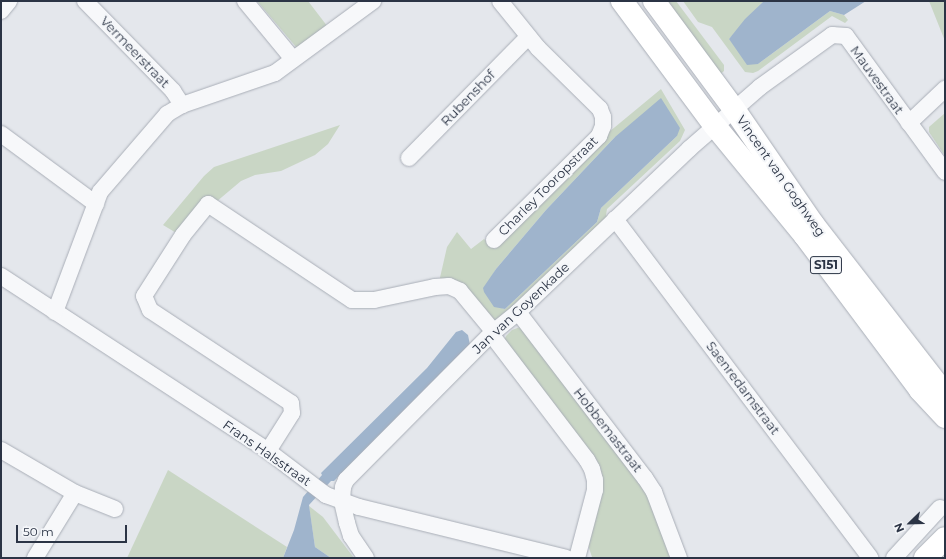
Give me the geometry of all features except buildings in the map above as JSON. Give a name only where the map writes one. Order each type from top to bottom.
[{"type":"main road","name":"Vincent van Goghweg","points":[[622,1],[715,126],[805,236],[920,390],[945,417]]},
{"type":"main road","name":"Vincent van Goghweg","points":[[654,1],[734,109],[814,224],[945,394]]},
{"type":"main road","points":[[925,558],[945,538]]},
{"type":"street","points":[[1,11],[9,1]]},
{"type":"street","name":"Vermeerstraat","points":[[85,1],[173,91],[182,105]]},
{"type":"street","points":[[245,1],[293,60]]},
{"type":"street","points":[[55,312],[100,192],[166,114],[182,105],[275,72],[373,1]]},
{"type":"street","points":[[500,1],[528,37]]},
{"type":"street","name":"Mauvestraat","points":[[734,109],[760,87],[832,34],[846,36],[945,172]]},
{"type":"street","name":"Charley Tooropstraat","points":[[494,240],[599,136],[603,121],[600,109],[528,37]]},
{"type":"street","name":"Rubenshof","points":[[409,158],[528,37]]},
{"type":"street","name":"Mauvestraat","points":[[909,123],[945,89]]},
{"type":"street","name":"Vincent van Goghweg","points":[[715,126],[734,109]]},
{"type":"street","name":"Jan van Goyenkade","points":[[342,501],[343,487],[346,480],[493,333],[518,312],[715,126]]},
{"type":"street","points":[[1,134],[96,204]]},
{"type":"street","points":[[268,451],[292,413],[291,403],[150,310],[144,296],[183,235],[208,204],[352,300],[374,300],[435,287],[449,286],[460,292],[493,333],[587,460],[592,469],[595,480],[595,490],[577,558]]},
{"type":"street","name":"Saenredamstraat","points":[[615,219],[870,558]]},
{"type":"street","name":"Frans Halsstraat","points":[[1,276],[268,451],[326,495],[342,501],[566,558]]},
{"type":"street","name":"Hobbemastraat","points":[[518,312],[645,478],[654,492],[679,558]]},
{"type":"street","points":[[1,450],[75,493],[115,509]]},
{"type":"street","points":[[35,558],[75,493]]},
{"type":"street","points":[[342,501],[351,536],[366,558]]},
{"type":"street","points":[[894,558],[940,508]]},
{"type":"green space","points":[[257,1],[308,1],[331,31],[302,54]]},
{"type":"green space","points":[[662,1],[676,1],[724,65],[724,71],[718,76]]},
{"type":"green space","points":[[683,1],[764,1],[729,39],[758,64],[830,11],[844,15],[848,20],[845,23],[832,16],[758,71],[753,73],[745,72],[712,27],[698,22]]},
{"type":"green space","points":[[929,1],[945,1],[945,41]]},
{"type":"green space","points":[[661,89],[685,130],[680,141],[607,209],[606,215],[608,218],[500,321],[491,321],[439,282],[447,247],[457,232],[471,249],[484,239],[495,249],[609,132]],"holes":[[[677,136],[601,208],[597,222],[505,309],[498,307],[487,284],[496,269],[546,210],[615,137]]]},
{"type":"green space","points":[[945,113],[945,156],[929,132],[929,127]]},
{"type":"green space","points":[[340,125],[328,144],[315,155],[281,171],[255,175],[241,181],[178,234],[163,225],[204,176],[214,167]]},
{"type":"green space","points":[[520,327],[642,482],[674,558],[592,557],[587,542],[602,488],[504,341],[506,336],[512,330]]},
{"type":"green space","points":[[168,470],[287,547],[283,558],[127,558]]},
{"type":"green space","points":[[309,506],[323,517],[354,558],[331,558],[315,547]]},
{"type":"water","points":[[764,1],[866,1],[844,15],[830,11],[758,64],[747,65],[729,39],[745,19]]},
{"type":"water","points":[[661,98],[680,128],[677,136],[601,208],[597,222],[505,309],[494,307],[483,288],[496,269],[546,210],[615,137]]},
{"type":"water","points":[[462,330],[468,335],[470,345],[334,481],[331,481],[309,505],[315,547],[331,558],[283,558],[294,530],[303,497],[322,475],[321,473],[427,368],[456,332]]}]
